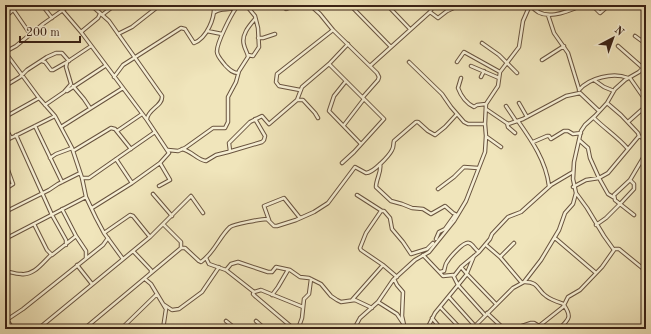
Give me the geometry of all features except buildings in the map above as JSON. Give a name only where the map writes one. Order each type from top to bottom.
[{"type":"street","points":[[10,5],[28,31],[32,34]]},
{"type":"street","points":[[42,5],[52,18]]},
{"type":"street","points":[[70,5],[16,46],[5,52],[44,105],[55,116],[72,150],[82,178],[86,197],[104,233],[123,259]]},
{"type":"street","points":[[91,5],[106,18],[162,96],[161,101],[148,114],[143,115],[117,131]]},
{"type":"street","points":[[81,32],[101,14],[115,5]]},
{"type":"street","points":[[118,34],[132,27],[160,5]]},
{"type":"street","points":[[114,77],[123,65],[182,28],[185,29],[194,42],[203,38],[214,12],[214,5]]},
{"type":"street","points":[[238,73],[230,70],[217,53],[222,34],[239,5]]},
{"type":"street","points":[[246,5],[254,14],[258,28],[259,49],[253,56],[248,56]]},
{"type":"street","points":[[280,5],[286,9],[297,5]]},
{"type":"street","points":[[310,5],[379,77],[344,125]]},
{"type":"street","points":[[350,5],[391,47]]},
{"type":"street","points":[[387,5],[410,29]]},
{"type":"street","points":[[370,66],[430,12],[434,5]]},
{"type":"street","points":[[430,12],[438,18],[460,5]]},
{"type":"street","points":[[354,329],[360,318],[378,302],[394,279],[415,260],[429,252],[466,201],[484,152],[486,136],[486,104],[498,86],[500,72],[519,47],[523,21],[530,5],[538,13],[548,15],[564,13],[583,5]]},
{"type":"street","points":[[592,5],[600,13],[609,5]]},
{"type":"street","points":[[214,12],[218,10],[230,10],[236,8]]},
{"type":"street","points":[[5,17],[13,10]]},
{"type":"street","points":[[63,11],[81,32],[147,120],[168,150],[169,154],[160,163],[132,183],[92,208]]},
{"type":"street","points":[[548,15],[554,33],[568,53],[580,91],[599,112]]},
{"type":"street","points":[[168,150],[176,152],[213,128],[225,128],[227,125],[229,113],[228,100],[236,82],[238,73],[248,56],[243,43],[244,35],[255,19]]},
{"type":"street","points":[[300,90],[280,86],[276,82],[277,74],[333,30]]},
{"type":"street","points":[[27,37],[28,31]]},
{"type":"street","points":[[207,31],[222,34]]},
{"type":"street","points":[[258,38],[275,34]]},
{"type":"street","points":[[635,36],[646,44]]},
{"type":"street","points":[[482,43],[507,62],[517,73]]},
{"type":"street","points":[[230,151],[228,144],[255,119],[264,116],[269,124],[297,100],[300,90],[329,64],[348,44]]},
{"type":"street","points":[[41,61],[45,62],[51,70],[53,70],[68,62],[91,46]]},
{"type":"street","points":[[542,60],[564,46]]},
{"type":"street","points":[[618,46],[643,68]]},
{"type":"street","points":[[5,86],[53,54],[60,52],[62,53],[68,62]]},
{"type":"street","points":[[457,62],[464,52],[500,72]]},
{"type":"street","points":[[68,62],[66,67],[73,85],[90,108]]},
{"type":"street","points":[[409,62],[442,94],[450,107],[466,123],[485,124]]},
{"type":"street","points":[[329,64],[384,119],[342,163]]},
{"type":"street","points":[[646,65],[614,91],[594,118],[585,125],[579,140],[573,172],[576,193],[604,236],[614,249],[619,249],[646,270]]},
{"type":"street","points":[[44,105],[73,85],[106,66]]},
{"type":"street","points":[[471,66],[499,78]]},
{"type":"street","points":[[481,77],[484,71]]},
{"type":"street","points":[[507,123],[527,117],[566,96],[580,91],[594,80],[614,76],[629,78],[646,101]]},
{"type":"street","points":[[461,78],[458,88],[466,102],[474,107],[480,104],[486,104]]},
{"type":"street","points":[[594,80],[604,88],[614,91]]},
{"type":"street","points":[[346,81],[334,96],[329,109],[330,113],[344,125],[361,144]]},
{"type":"street","points":[[61,127],[123,88]]},
{"type":"street","points":[[5,117],[39,98]]},
{"type":"street","points":[[297,100],[303,100],[316,113],[318,118]]},
{"type":"street","points":[[607,102],[628,122],[639,136],[646,140]]},
{"type":"street","points":[[519,103],[527,117]]},
{"type":"street","points":[[506,106],[533,142],[547,172],[549,186]]},
{"type":"street","points":[[628,122],[646,106]]},
{"type":"street","points":[[486,109],[507,123],[508,127],[515,133]]},
{"type":"street","points":[[147,120],[148,114]]},
{"type":"street","points":[[300,218],[284,198],[264,206],[269,220],[276,226],[300,218],[314,212],[328,203],[355,167],[368,173],[380,164],[392,150],[394,141],[416,122],[435,135],[457,114]]},
{"type":"street","points":[[5,141],[55,116]]},
{"type":"street","points":[[594,118],[618,138],[628,149]]},
{"type":"street","points":[[182,149],[189,151],[204,161],[216,154],[264,140],[264,134],[255,119]]},
{"type":"street","points":[[35,126],[62,182]]},
{"type":"street","points":[[5,127],[11,138]]},
{"type":"street","points":[[50,158],[56,154],[72,150],[111,128],[117,131],[131,148]]},
{"type":"street","points":[[533,142],[547,136],[552,139],[566,131],[573,134],[581,133]]},
{"type":"street","points":[[82,178],[89,178],[155,132]]},
{"type":"street","points":[[16,135],[52,215],[66,240],[66,244]]},
{"type":"street","points":[[486,136],[501,147]]},
{"type":"street","points":[[574,187],[586,180],[599,178],[608,173],[639,136]]},
{"type":"street","points":[[579,140],[588,148],[590,158],[608,194],[634,215]]},
{"type":"street","points":[[613,197],[630,180],[646,152]]},
{"type":"street","points":[[116,159],[132,183]]},
{"type":"street","points":[[159,186],[170,180],[160,163]]},
{"type":"street","points":[[5,164],[12,184],[5,189]]},
{"type":"street","points":[[380,164],[381,168],[376,187],[391,201],[412,208],[423,209],[431,214],[445,206],[456,215]]},
{"type":"street","points":[[438,189],[464,167],[478,168]]},
{"type":"street","points":[[454,276],[461,267],[486,245],[492,234],[508,218],[521,212],[549,186],[573,172]]},
{"type":"street","points":[[5,212],[80,173]]},
{"type":"street","points":[[566,177],[573,177]]},
{"type":"street","points":[[596,225],[606,218],[634,189],[634,184],[630,180]]},
{"type":"street","points":[[472,329],[496,304],[513,288],[523,282],[537,267],[560,230],[565,213],[573,204],[576,193]]},
{"type":"street","points":[[152,194],[172,216]]},
{"type":"street","points":[[357,195],[387,213],[391,220],[392,229],[411,254],[430,247],[435,241],[439,232],[445,228],[456,215]]},
{"type":"street","points":[[38,329],[150,237],[191,196],[203,212]]},
{"type":"street","points":[[5,239],[86,197]]},
{"type":"street","points":[[62,209],[76,236],[86,251],[86,258]]},
{"type":"street","points":[[382,211],[366,233],[360,248],[397,277]]},
{"type":"street","points":[[104,233],[132,215],[150,237]]},
{"type":"street","points":[[182,248],[185,248],[200,262],[218,246],[226,232],[233,226],[263,219],[269,220]]},
{"type":"street","points":[[34,224],[47,250],[52,255]]},
{"type":"street","points":[[164,224],[181,242],[182,248]]},
{"type":"street","points":[[5,271],[22,275],[28,274],[43,264],[76,236]]},
{"type":"street","points":[[6,320],[103,245],[108,238]]},
{"type":"street","points":[[555,238],[596,273]]},
{"type":"street","points":[[440,272],[444,271],[446,262],[465,243],[471,244],[479,252]]},
{"type":"street","points":[[500,257],[514,243]]},
{"type":"street","points":[[486,245],[500,257],[523,282],[532,282],[545,296],[564,305],[569,317],[560,328]]},
{"type":"street","points":[[84,329],[182,248]]},
{"type":"street","points":[[513,329],[531,323],[539,326],[564,305],[568,297],[579,291],[602,267],[614,249]]},
{"type":"street","points":[[133,251],[150,270],[151,274]]},
{"type":"street","points":[[423,255],[444,276],[451,274],[454,276]]},
{"type":"street","points":[[427,329],[432,318],[467,273],[474,256]]},
{"type":"street","points":[[206,258],[211,265],[226,270],[254,292],[253,294],[255,296],[294,329]]},
{"type":"street","points":[[226,270],[231,264],[238,262],[268,272],[273,271],[277,266],[300,277],[311,279],[321,284],[334,298],[341,302],[352,300],[361,302],[372,308]]},
{"type":"street","points":[[77,265],[92,284]]},
{"type":"street","points":[[352,300],[383,265]]},
{"type":"street","points":[[163,304],[172,310],[179,309],[202,292],[219,267]]},
{"type":"street","points":[[461,267],[496,304]]},
{"type":"street","points":[[150,270],[154,271]]},
{"type":"street","points":[[272,295],[278,288],[288,270]]},
{"type":"street","points":[[454,276],[458,285],[486,314],[504,329]]},
{"type":"street","points":[[145,279],[151,284],[166,309],[167,312],[163,329]]},
{"type":"street","points":[[298,329],[302,318],[304,299],[309,294],[311,279]]},
{"type":"street","points":[[394,279],[396,285],[403,292],[402,312],[404,325]]},
{"type":"street","points":[[254,292],[259,290],[303,307]]},
{"type":"street","points":[[121,329],[157,294]]},
{"type":"street","points":[[449,297],[475,326]]},
{"type":"street","points":[[378,302],[397,314],[407,329]]},
{"type":"street","points":[[5,306],[6,320],[13,329]]},
{"type":"street","points":[[440,307],[462,329]]},
{"type":"street","points":[[432,318],[441,329]]},
{"type":"street","points":[[226,321],[236,329]]},
{"type":"street","points":[[256,321],[265,329]]}]
